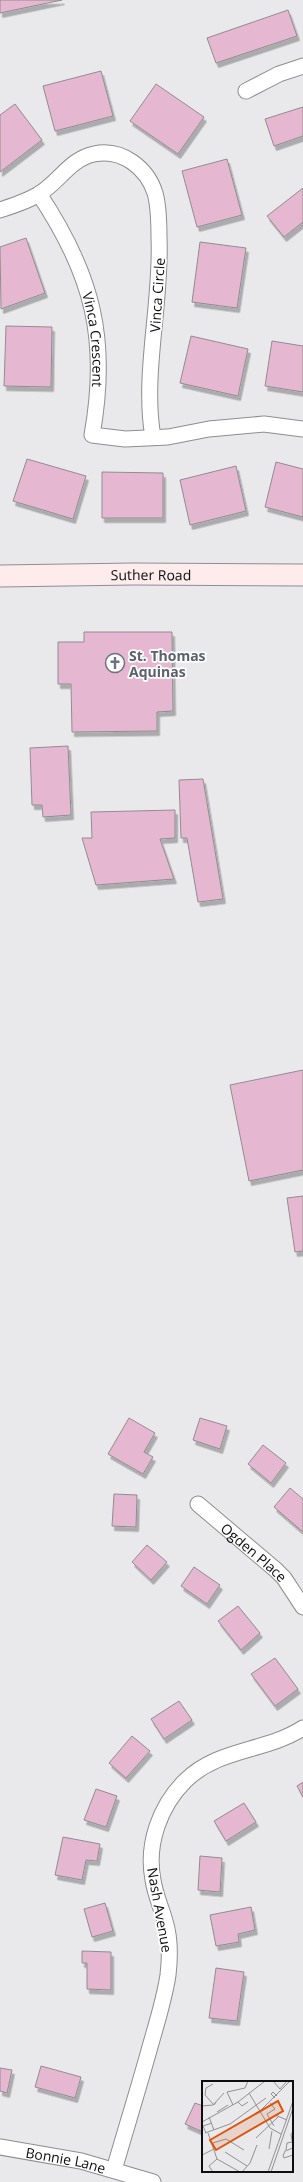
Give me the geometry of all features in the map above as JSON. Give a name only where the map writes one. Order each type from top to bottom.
[{"type":"street","points":[[246,91],[279,74],[303,66]]},
{"type":"street","name":"Vinca Circle","points":[[0,210],[39,194],[78,160],[97,153],[108,153],[131,161],[140,168],[148,178],[155,194],[158,216],[160,269],[151,372],[150,419],[153,437]]},
{"type":"street","name":"Vinca Crescent","points":[[39,194],[57,221],[78,263],[92,304],[96,323],[98,369],[96,411],[92,435],[125,439],[153,437]]},
{"type":"street","points":[[153,437],[183,435],[209,429],[264,424],[303,429]]},
{"type":"street","name":"Suther Road","points":[[0,576],[127,574],[303,575]]},
{"type":"street","name":"Ogden Place","points":[[198,1504],[276,1570],[284,1578],[303,1607]]},
{"type":"street","name":"Nash Avenue","points":[[114,2170],[162,2005],[168,1976],[167,1932],[152,1878],[151,1855],[155,1832],[164,1809],[185,1781],[214,1760],[236,1752],[268,1744],[303,1728]]},
{"type":"street","name":"Bonnie Lane","points":[[0,2147],[80,2161],[153,2182]]},
{"type":"building","points":[[0,0],[62,0],[0,13]]},
{"type":"building","points":[[288,10],[297,36],[216,63],[207,38]]},
{"type":"building","points":[[101,71],[113,116],[55,131],[43,86]]},
{"type":"building","points":[[156,84],[204,117],[178,154],[130,121]]},
{"type":"building","points":[[15,104],[42,140],[0,172],[0,115]]},
{"type":"building","points":[[303,107],[303,136],[274,146],[265,119]]},
{"type":"building","points":[[227,159],[242,215],[197,227],[182,171]]},
{"type":"building","points":[[303,188],[303,222],[284,237],[267,216]]},
{"type":"building","points":[[26,238],[45,293],[1,309],[0,247]]},
{"type":"building","points":[[200,242],[246,248],[237,308],[192,302]]},
{"type":"building","points":[[6,326],[52,327],[51,387],[4,386]]},
{"type":"building","points":[[191,336],[248,349],[238,396],[180,383]]},
{"type":"building","points":[[272,341],[303,346],[303,392],[265,386]]},
{"type":"building","points":[[27,459],[86,476],[73,519],[13,501]]},
{"type":"building","points":[[276,462],[303,469],[303,517],[265,507]]},
{"type":"building","points":[[236,466],[246,511],[190,525],[180,480]]},
{"type":"building","points":[[102,472],[163,473],[163,518],[102,518]]},
{"type":"building","name":"St. Thomas Aquinas","points":[[84,632],[172,632],[173,711],[157,712],[157,731],[72,732],[71,684],[58,684],[58,642],[84,642]]},
{"type":"building","points":[[68,746],[71,815],[43,817],[42,805],[32,805],[30,748]]},
{"type":"building","points":[[203,779],[223,899],[198,902],[187,838],[181,838],[179,780]]},
{"type":"building","points":[[175,810],[175,838],[160,839],[174,879],[96,885],[82,838],[92,838],[91,812]]},
{"type":"building","points":[[303,1070],[303,1170],[249,1181],[230,1085]]},
{"type":"building","points":[[303,1196],[303,1251],[295,1252],[287,1198]]},
{"type":"building","points":[[129,1418],[155,1433],[144,1452],[153,1457],[143,1474],[108,1454]]},
{"type":"building","points":[[200,1418],[227,1426],[220,1449],[193,1440]]},
{"type":"building","points":[[263,1445],[286,1463],[271,1483],[248,1464]]},
{"type":"building","points":[[290,1488],[303,1499],[303,1532],[274,1507]]},
{"type":"building","points":[[114,1494],[137,1495],[136,1527],[112,1526]]},
{"type":"building","points":[[147,1545],[167,1562],[151,1580],[132,1562]]},
{"type":"building","points":[[194,1567],[220,1585],[207,1604],[181,1586]]},
{"type":"building","points":[[238,1606],[260,1633],[241,1650],[218,1621]]},
{"type":"building","points":[[275,1658],[298,1689],[275,1706],[251,1674]]},
{"type":"building","points":[[179,1701],[192,1720],[164,1739],[151,1719]]},
{"type":"building","points":[[132,1736],[150,1751],[126,1778],[109,1763]]},
{"type":"building","points":[[303,1782],[303,1797],[297,1786]]},
{"type":"building","points":[[96,1789],[117,1796],[106,1827],[84,1820]]},
{"type":"building","points":[[244,1803],[256,1822],[226,1841],[214,1821]]},
{"type":"building","points":[[63,1837],[100,1844],[97,1861],[86,1860],[82,1880],[55,1875]]},
{"type":"building","points":[[200,1856],[222,1858],[220,1892],[198,1890]]},
{"type":"building","points":[[105,1903],[113,1931],[92,1937],[84,1909]]},
{"type":"building","points":[[251,1907],[255,1930],[238,1934],[239,1942],[216,1946],[210,1915]]},
{"type":"building","points":[[82,1951],[111,1952],[111,1990],[87,1989],[87,1963],[82,1963]]},
{"type":"building","points":[[216,1968],[244,1972],[237,2021],[209,2018]]},
{"type":"building","points":[[41,2066],[81,2077],[75,2098],[35,2087]]},
{"type":"building","points":[[0,2068],[12,2070],[7,2093],[0,2091]]},
{"type":"building","points":[[195,2103],[202,2106],[202,2132],[185,2124]]},
{"type":"place","name":"St. Thomas Aquinas","points":[[115,663]]}]
